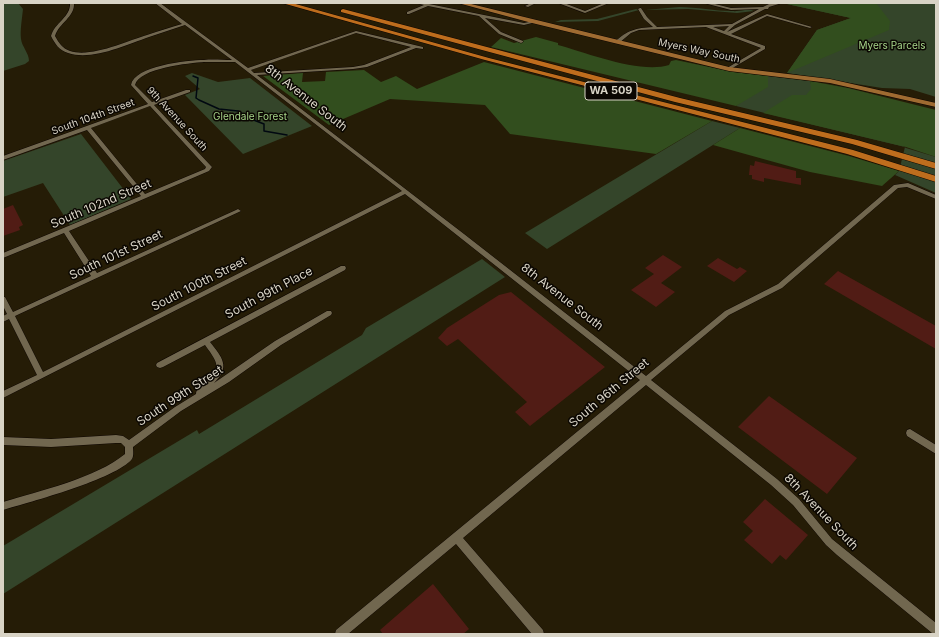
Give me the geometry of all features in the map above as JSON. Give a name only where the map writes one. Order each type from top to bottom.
[{"type":"highway","name":"WA 509","points":[[285,3],[487,59],[850,152],[936,179]]},
{"type":"highway","name":"WA 509","points":[[313,3],[678,100],[854,142],[936,166]]},
{"type":"main road","name":"Myers Way South","points":[[461,3],[729,69],[836,82],[936,106]]},
{"type":"street","points":[[72,3],[72,11],[56,28],[53,36],[57,45],[62,49],[70,51],[86,53],[105,51],[184,24]]},
{"type":"street","name":"8th Avenue South","points":[[157,3],[236,61],[405,192],[774,482],[796,502],[840,552],[936,628]]},
{"type":"street","points":[[418,3],[524,24],[534,22]]},
{"type":"street","points":[[527,6],[534,3]]},
{"type":"street","points":[[560,3],[587,12],[607,3]]},
{"type":"street","points":[[706,3],[731,9],[767,8]]},
{"type":"street","points":[[617,42],[632,31],[655,28],[734,24],[767,8],[772,4],[780,3]]},
{"type":"street","points":[[408,13],[429,5]]},
{"type":"street","points":[[640,9],[645,18],[655,28]]},
{"type":"street","points":[[726,33],[767,15],[810,27]]},
{"type":"street","points":[[481,16],[496,31],[521,42]]},
{"type":"street","points":[[726,33],[734,24]]},
{"type":"street","points":[[706,26],[763,47],[763,49],[729,69]]},
{"type":"street","points":[[247,70],[356,32],[418,47],[365,66],[353,68],[252,74]]},
{"type":"street","name":"9th Avenue South","points":[[207,170],[209,167],[133,85],[135,78],[149,72],[177,64],[206,61],[236,61]]},
{"type":"street","name":"South 104th Street","points":[[3,158],[188,91]]},
{"type":"street","points":[[88,128],[145,198]]},
{"type":"street","name":"South 102nd Street","points":[[3,256],[145,198],[207,170]]},
{"type":"street","name":"South 96th Street","points":[[340,634],[727,313],[738,306],[780,286],[889,191],[902,184],[936,197]]},
{"type":"street","name":"South 100th Street","points":[[3,395],[405,192]]},
{"type":"street","name":"South 101st Street","points":[[6,317],[238,211]]},
{"type":"street","points":[[66,230],[95,276]]},
{"type":"street","name":"South 99th Place","points":[[160,365],[343,268]]},
{"type":"street","points":[[3,299],[6,317],[40,376]]},
{"type":"street","name":"South 99th Street","points":[[129,446],[159,422],[192,400],[226,380],[278,343],[329,313]]},
{"type":"street","points":[[192,400],[218,375],[221,369],[220,360],[206,341]]},
{"type":"street","points":[[910,433],[936,450]]},
{"type":"street","points":[[3,441],[51,443],[116,439],[123,440],[129,446],[129,456],[126,461],[114,468],[3,506]]},
{"type":"street","points":[[457,538],[539,634]]},
{"type":"green space","points":[[3,3],[18,3],[23,9],[21,39],[29,61],[25,64],[3,71]]},
{"type":"green space","points":[[876,3],[890,21],[889,30],[787,73],[817,30],[851,18],[787,4]]},
{"type":"green space","name":"Myers Parcels","points":[[936,3],[936,97],[910,89],[882,88],[787,73],[817,30],[851,18],[787,4]]},
{"type":"green space","points":[[679,7],[726,11],[754,11],[737,13],[688,9],[645,10]]},
{"type":"green space","points":[[636,9],[639,10],[598,21],[555,22],[561,20],[597,19]]},
{"type":"green space","points":[[536,37],[558,43],[558,45],[629,65],[657,67],[669,65],[671,61],[676,60],[733,72],[768,76],[768,87],[736,106],[491,47],[501,38],[514,43]]},
{"type":"green space","points":[[484,62],[712,121],[656,154],[510,134],[485,105],[390,99],[329,125],[263,76],[303,73],[302,82],[325,81],[326,72],[364,70],[381,82],[396,76],[417,89]]},
{"type":"green space","name":"Glendale Forest","points":[[192,73],[218,82],[250,78],[312,126],[243,154],[185,95],[200,89],[185,76]]},
{"type":"green space","points":[[768,76],[810,81],[811,84],[904,147],[736,106],[767,80]]},
{"type":"green space","points":[[810,81],[848,88],[936,110],[936,157],[906,147],[763,113],[792,95],[806,95],[811,89]]},
{"type":"green space","points":[[712,121],[740,128],[547,249],[525,233]]},
{"type":"green space","points":[[740,128],[849,156],[899,171],[882,186],[810,172],[713,145]]},
{"type":"green space","points":[[81,134],[131,199],[70,225],[43,183],[3,197],[3,161]]},
{"type":"green space","points":[[905,147],[936,157],[936,193],[895,175],[899,171]]},
{"type":"green space","points":[[482,259],[505,277],[3,594],[3,546],[197,430],[199,434],[362,335],[366,328]]},
{"type":"building","points":[[755,161],[796,171],[796,178],[801,178],[801,185],[764,178],[764,182],[752,179],[752,175],[749,175],[750,165],[754,166]]},
{"type":"building","points":[[13,205],[23,225],[19,227],[20,230],[3,236],[3,209]]},
{"type":"building","points":[[663,255],[682,267],[661,283],[675,292],[656,307],[631,290],[654,274],[645,268]]},
{"type":"building","points":[[718,258],[737,269],[740,267],[747,271],[734,282],[707,266]]},
{"type":"building","points":[[838,271],[936,326],[936,349],[824,284]]},
{"type":"building","points":[[511,292],[605,367],[530,426],[515,412],[527,402],[458,339],[447,346],[438,338],[447,328],[499,295]]},
{"type":"building","points":[[769,396],[857,458],[827,494],[738,427]]},
{"type":"building","points":[[765,499],[808,535],[786,560],[780,555],[772,564],[744,540],[753,531],[743,522]]},
{"type":"building","points":[[433,584],[469,629],[463,634],[383,634],[380,630]]},
{"type":"waterway","points":[[193,76],[198,78],[196,98],[199,100],[219,109],[238,111],[251,119],[264,124],[264,131],[287,135]]}]
